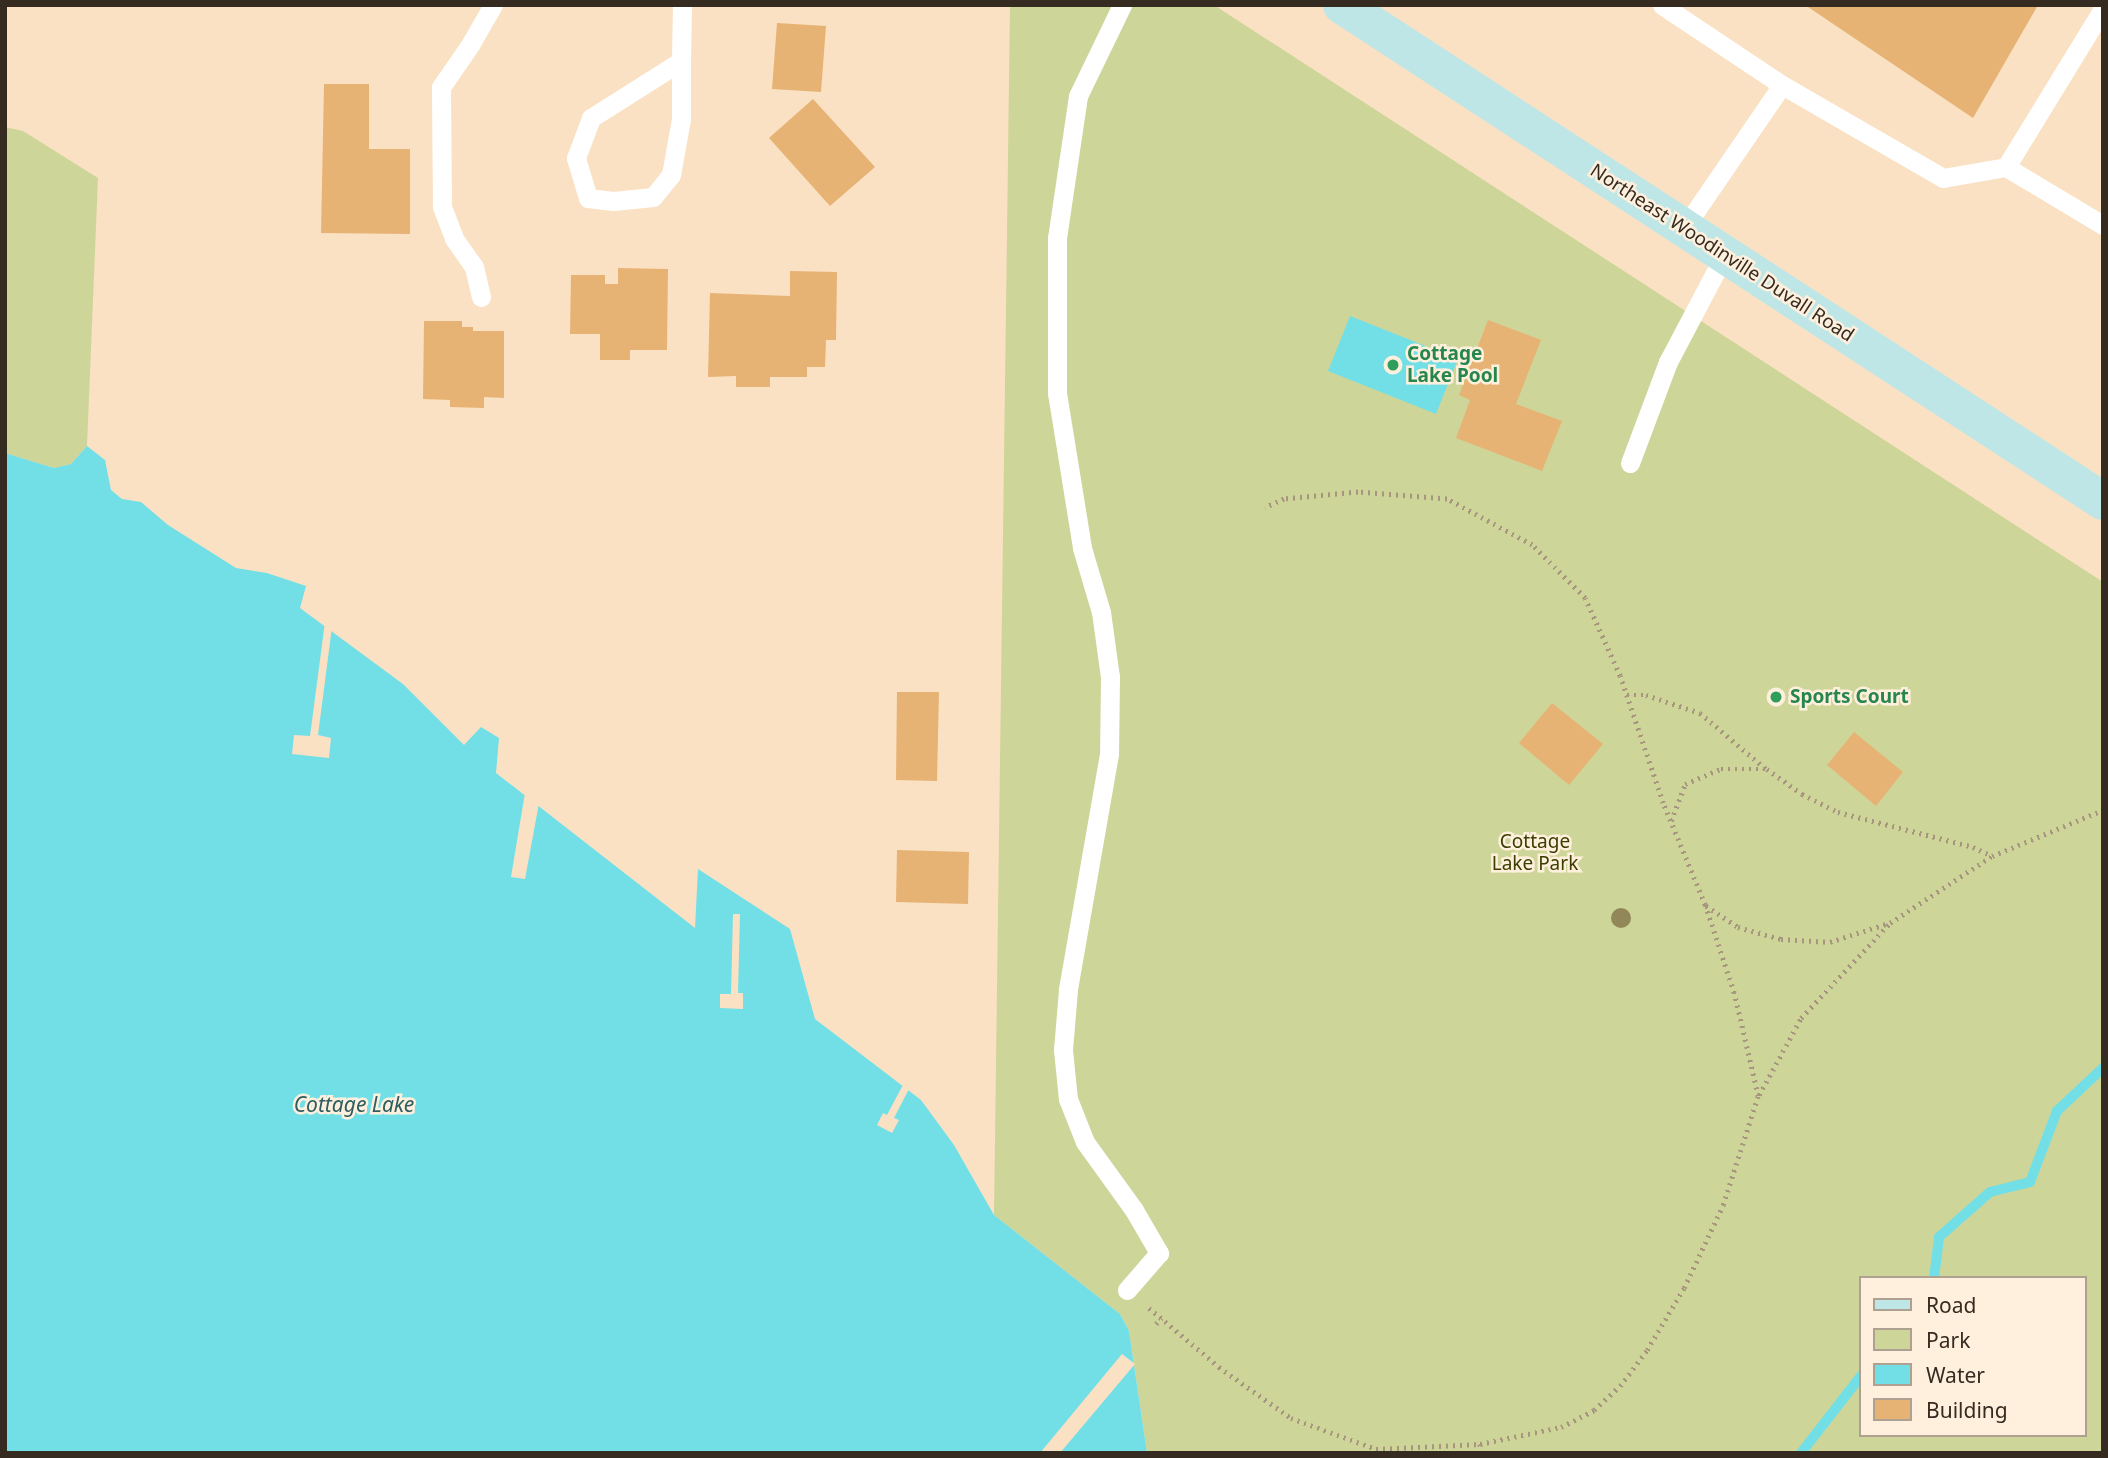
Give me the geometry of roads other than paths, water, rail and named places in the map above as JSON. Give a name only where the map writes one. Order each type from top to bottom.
[{"type":"main road","name":"Northeast Woodinville Duvall Road","points":[[1342,5],[2103,501]]},
{"type":"lane","points":[[481,297],[474,267],[454,237],[442,206],[441,87],[471,45],[493,5]]},
{"type":"lane","points":[[681,61],[592,118],[576,158],[588,198],[613,201],[653,197],[671,175],[681,119],[682,5]]},
{"type":"lane","points":[[1122,5],[1078,96],[1057,237],[1057,393],[1082,548],[1101,612],[1110,677],[1109,754],[1068,990],[1063,1050],[1068,1099],[1085,1142],[1134,1210],[1159,1253],[1127,1290]]},
{"type":"lane","points":[[1662,5],[1782,85],[1943,178],[2006,167],[2103,225]]},
{"type":"lane","points":[[2006,167],[2103,9]]},
{"type":"lane","points":[[1684,228],[1782,85]]},
{"type":"lane","points":[[1630,463],[1668,362],[1725,254]]},
{"type":"water","name":"Cottage Lake Pool","points":[[1350,316],[1458,359],[1436,414],[1328,371]]},
{"type":"water","name":"Cottage Lake","points":[[87,446],[105,460],[111,490],[122,499],[141,502],[168,525],[236,568],[267,573],[306,586],[300,608],[403,684],[464,745],[481,727],[499,738],[496,773],[695,928],[698,869],[790,929],[815,1019],[921,1100],[954,1145],[994,1215],[1120,1314],[1129,1331],[1147,1453],[5,1453],[5,453],[54,468],[71,464]]},
{"type":"waterway","points":[[1934,1276],[1939,1237],[1990,1192],[2030,1182],[2057,1111],[2103,1068]]},
{"type":"waterway","points":[[1801,1453],[1860,1377]]},
{"type":"place","name":"Cottage Lake Pool","points":[[1393,365]]},
{"type":"place","name":"Sports Court","points":[[1776,697]]},
{"type":"park label","name":"Cottage Lake Park","points":[[1535,853]]}]
